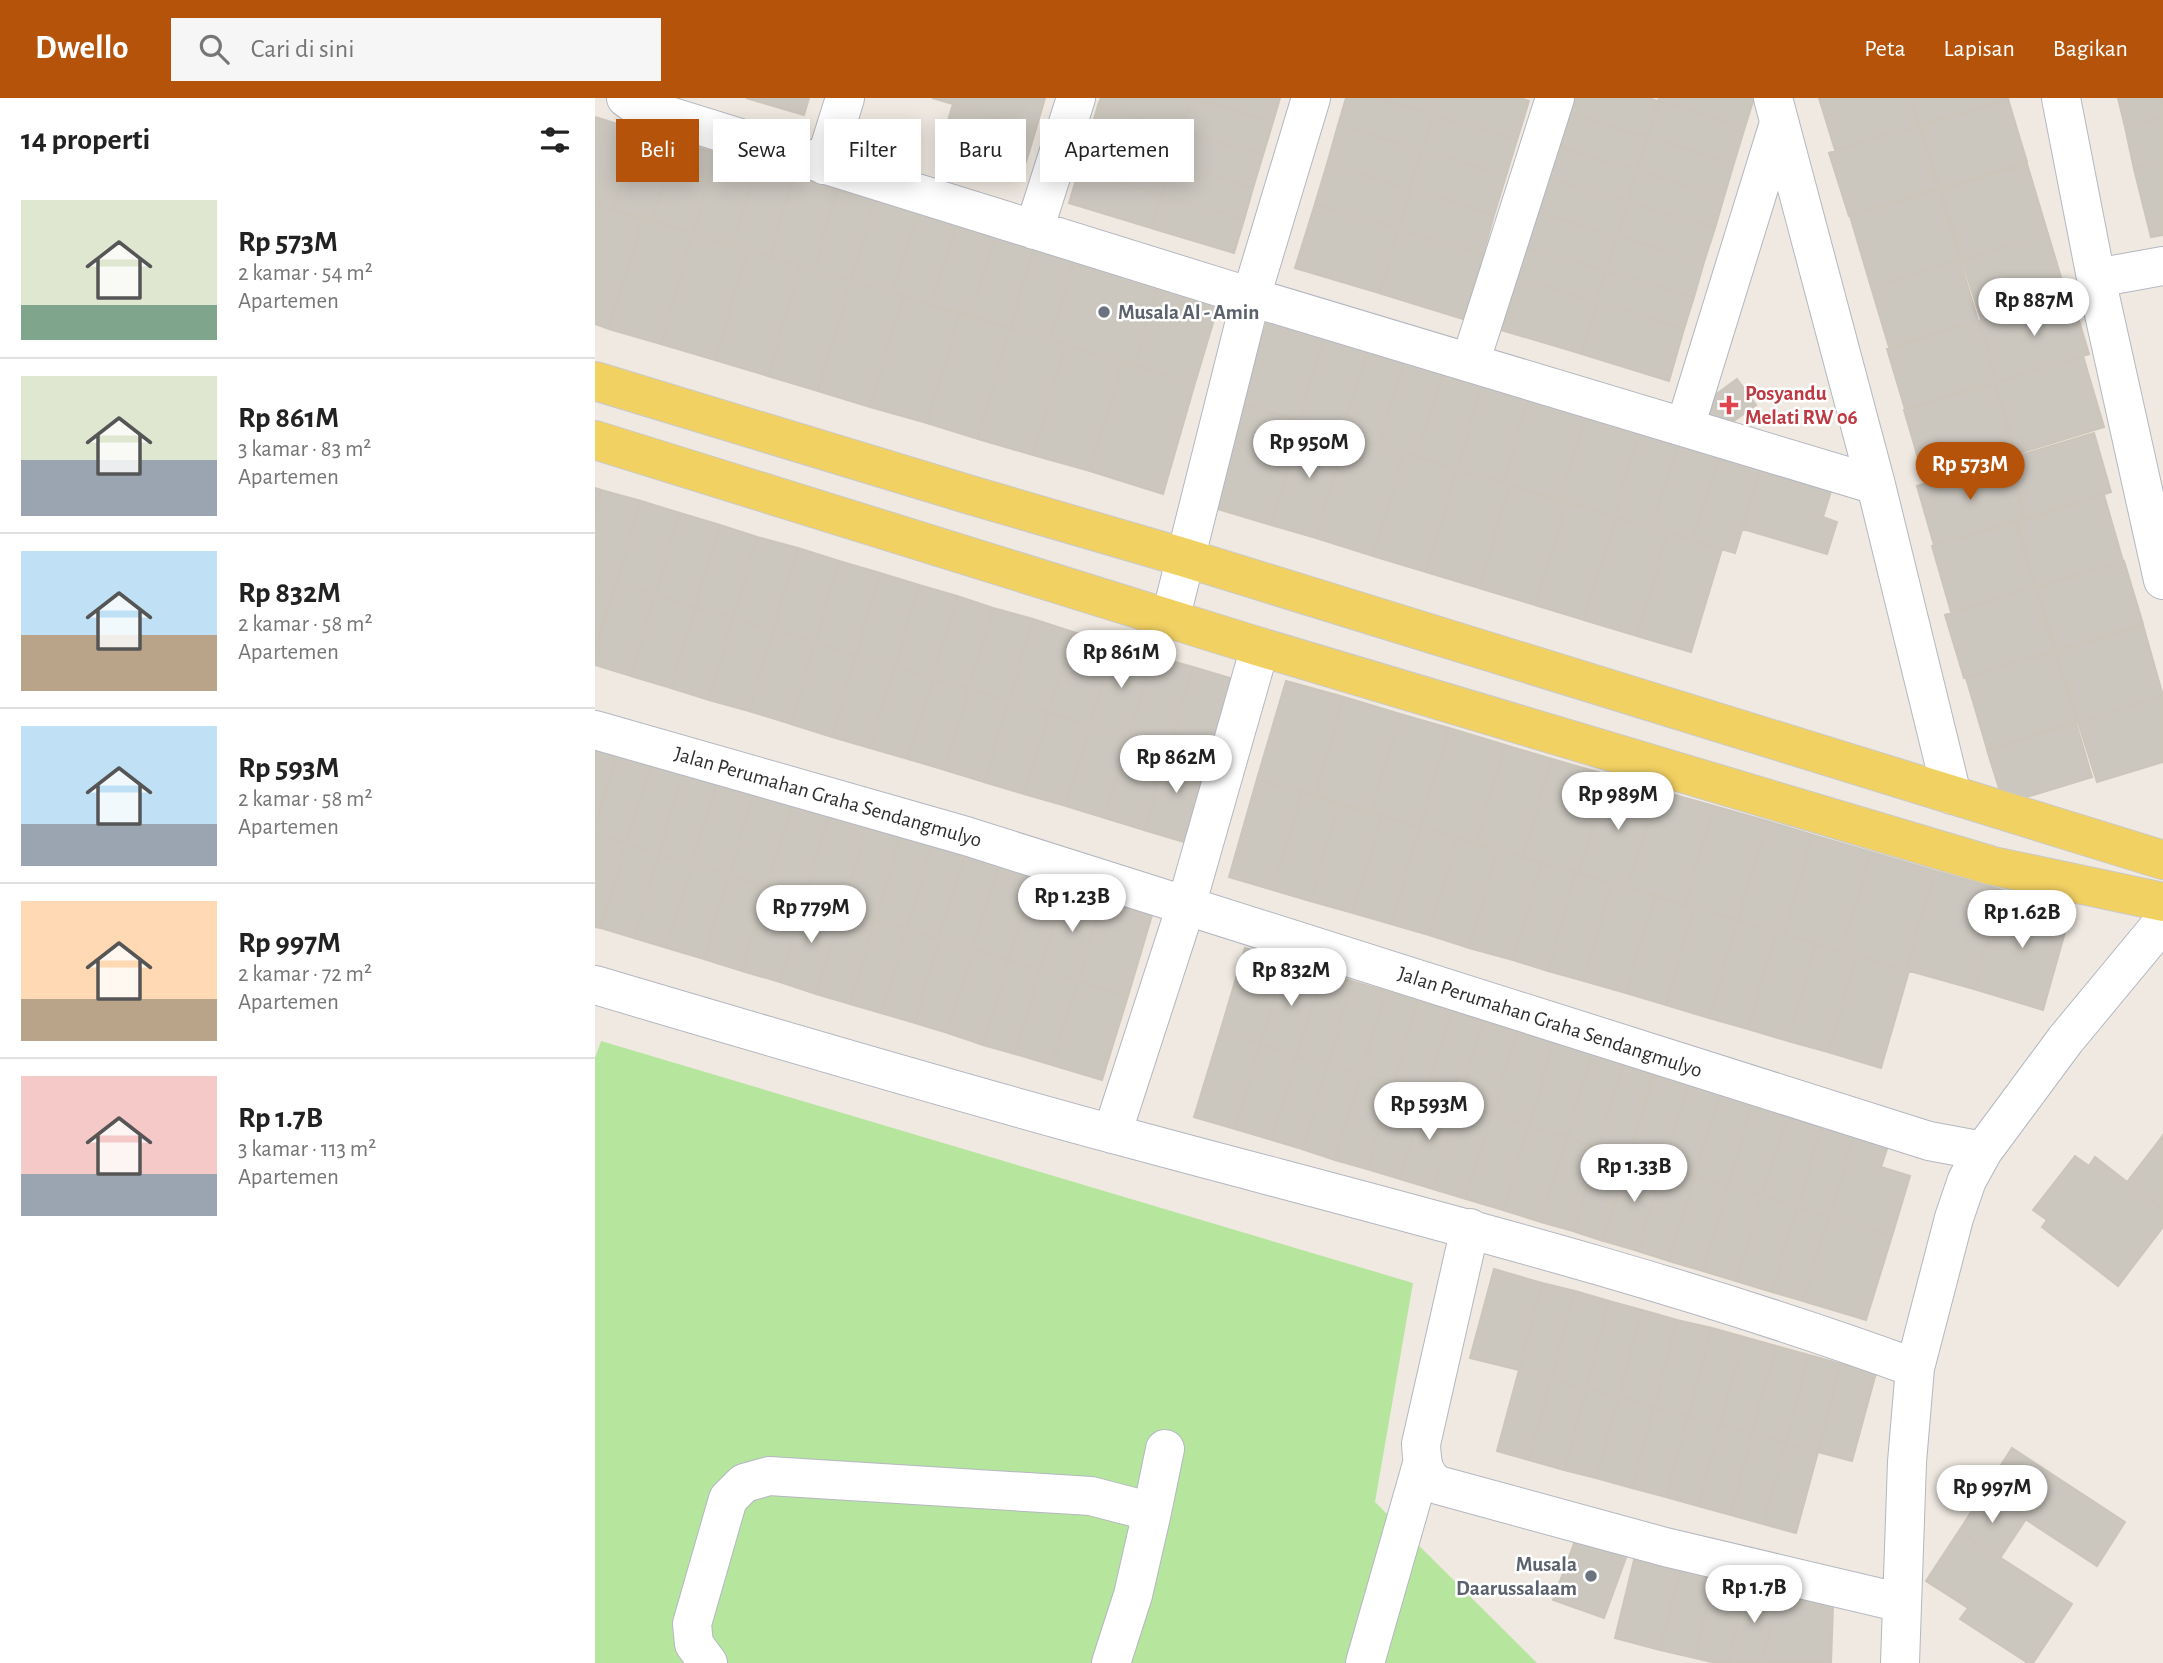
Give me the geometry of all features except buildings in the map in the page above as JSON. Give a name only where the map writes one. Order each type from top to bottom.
[{"type":"main road","points":[[595,381],[1186,558],[2163,860]]},
{"type":"main road","points":[[595,440],[1170,620],[1993,866],[2163,902]]},
{"type":"main road","points":[[1817,813],[1831,758]]},
{"type":"street","points":[[626,98],[637,106],[824,165]]},
{"type":"street","points":[[838,119],[845,98]]},
{"type":"street","points":[[1034,230],[1076,98]]},
{"type":"street","points":[[1170,620],[1251,296],[1311,98]]},
{"type":"street","points":[[1470,363],[1555,98]]},
{"type":"street","points":[[2061,98],[2096,278],[2163,580]]},
{"type":"street","points":[[1685,427],[1776,110]]},
{"type":"street","points":[[1776,110],[1876,485],[1952,795]]},
{"type":"street","points":[[879,182],[1876,485]]},
{"type":"street","points":[[2096,278],[2163,266]]},
{"type":"street","points":[[1112,1134],[1186,906],[1260,647]]},
{"type":"street","name":"Jalan Perumahan Graha Sendangmulyo","points":[[595,730],[966,836],[1929,1141],[1983,1152]]},
{"type":"street","points":[[1900,1663],[1907,1462],[1915,1368],[1954,1218],[1967,1180],[1983,1152],[2066,1039],[2163,922]]},
{"type":"street","points":[[595,985],[1112,1134],[1470,1228],[1675,1288],[1915,1368]]},
{"type":"street","points":[[1470,1228],[1426,1415],[1421,1444],[1422,1464],[1426,1475],[1438,1485],[1665,1547],[1902,1603]]},
{"type":"street","points":[[1111,1663],[1133,1595],[1165,1449]]},
{"type":"street","points":[[1365,1663],[1422,1464]]},
{"type":"street","points":[[708,1663],[694,1644],[692,1624],[728,1499],[744,1483],[769,1476],[1091,1496],[1153,1512]]},
{"type":"green space","points":[[601,1041],[1413,1283],[1375,1502],[1537,1663],[595,1663],[595,1058]]},
{"type":"place","name":"Musala Al - Amin","points":[[1104,312]]},
{"type":"place","name":"Posyandu Melati RW 06","points":[[1729,405]]},
{"type":"place","name":"Musala Daarussalaam","points":[[1591,1576]]}]
